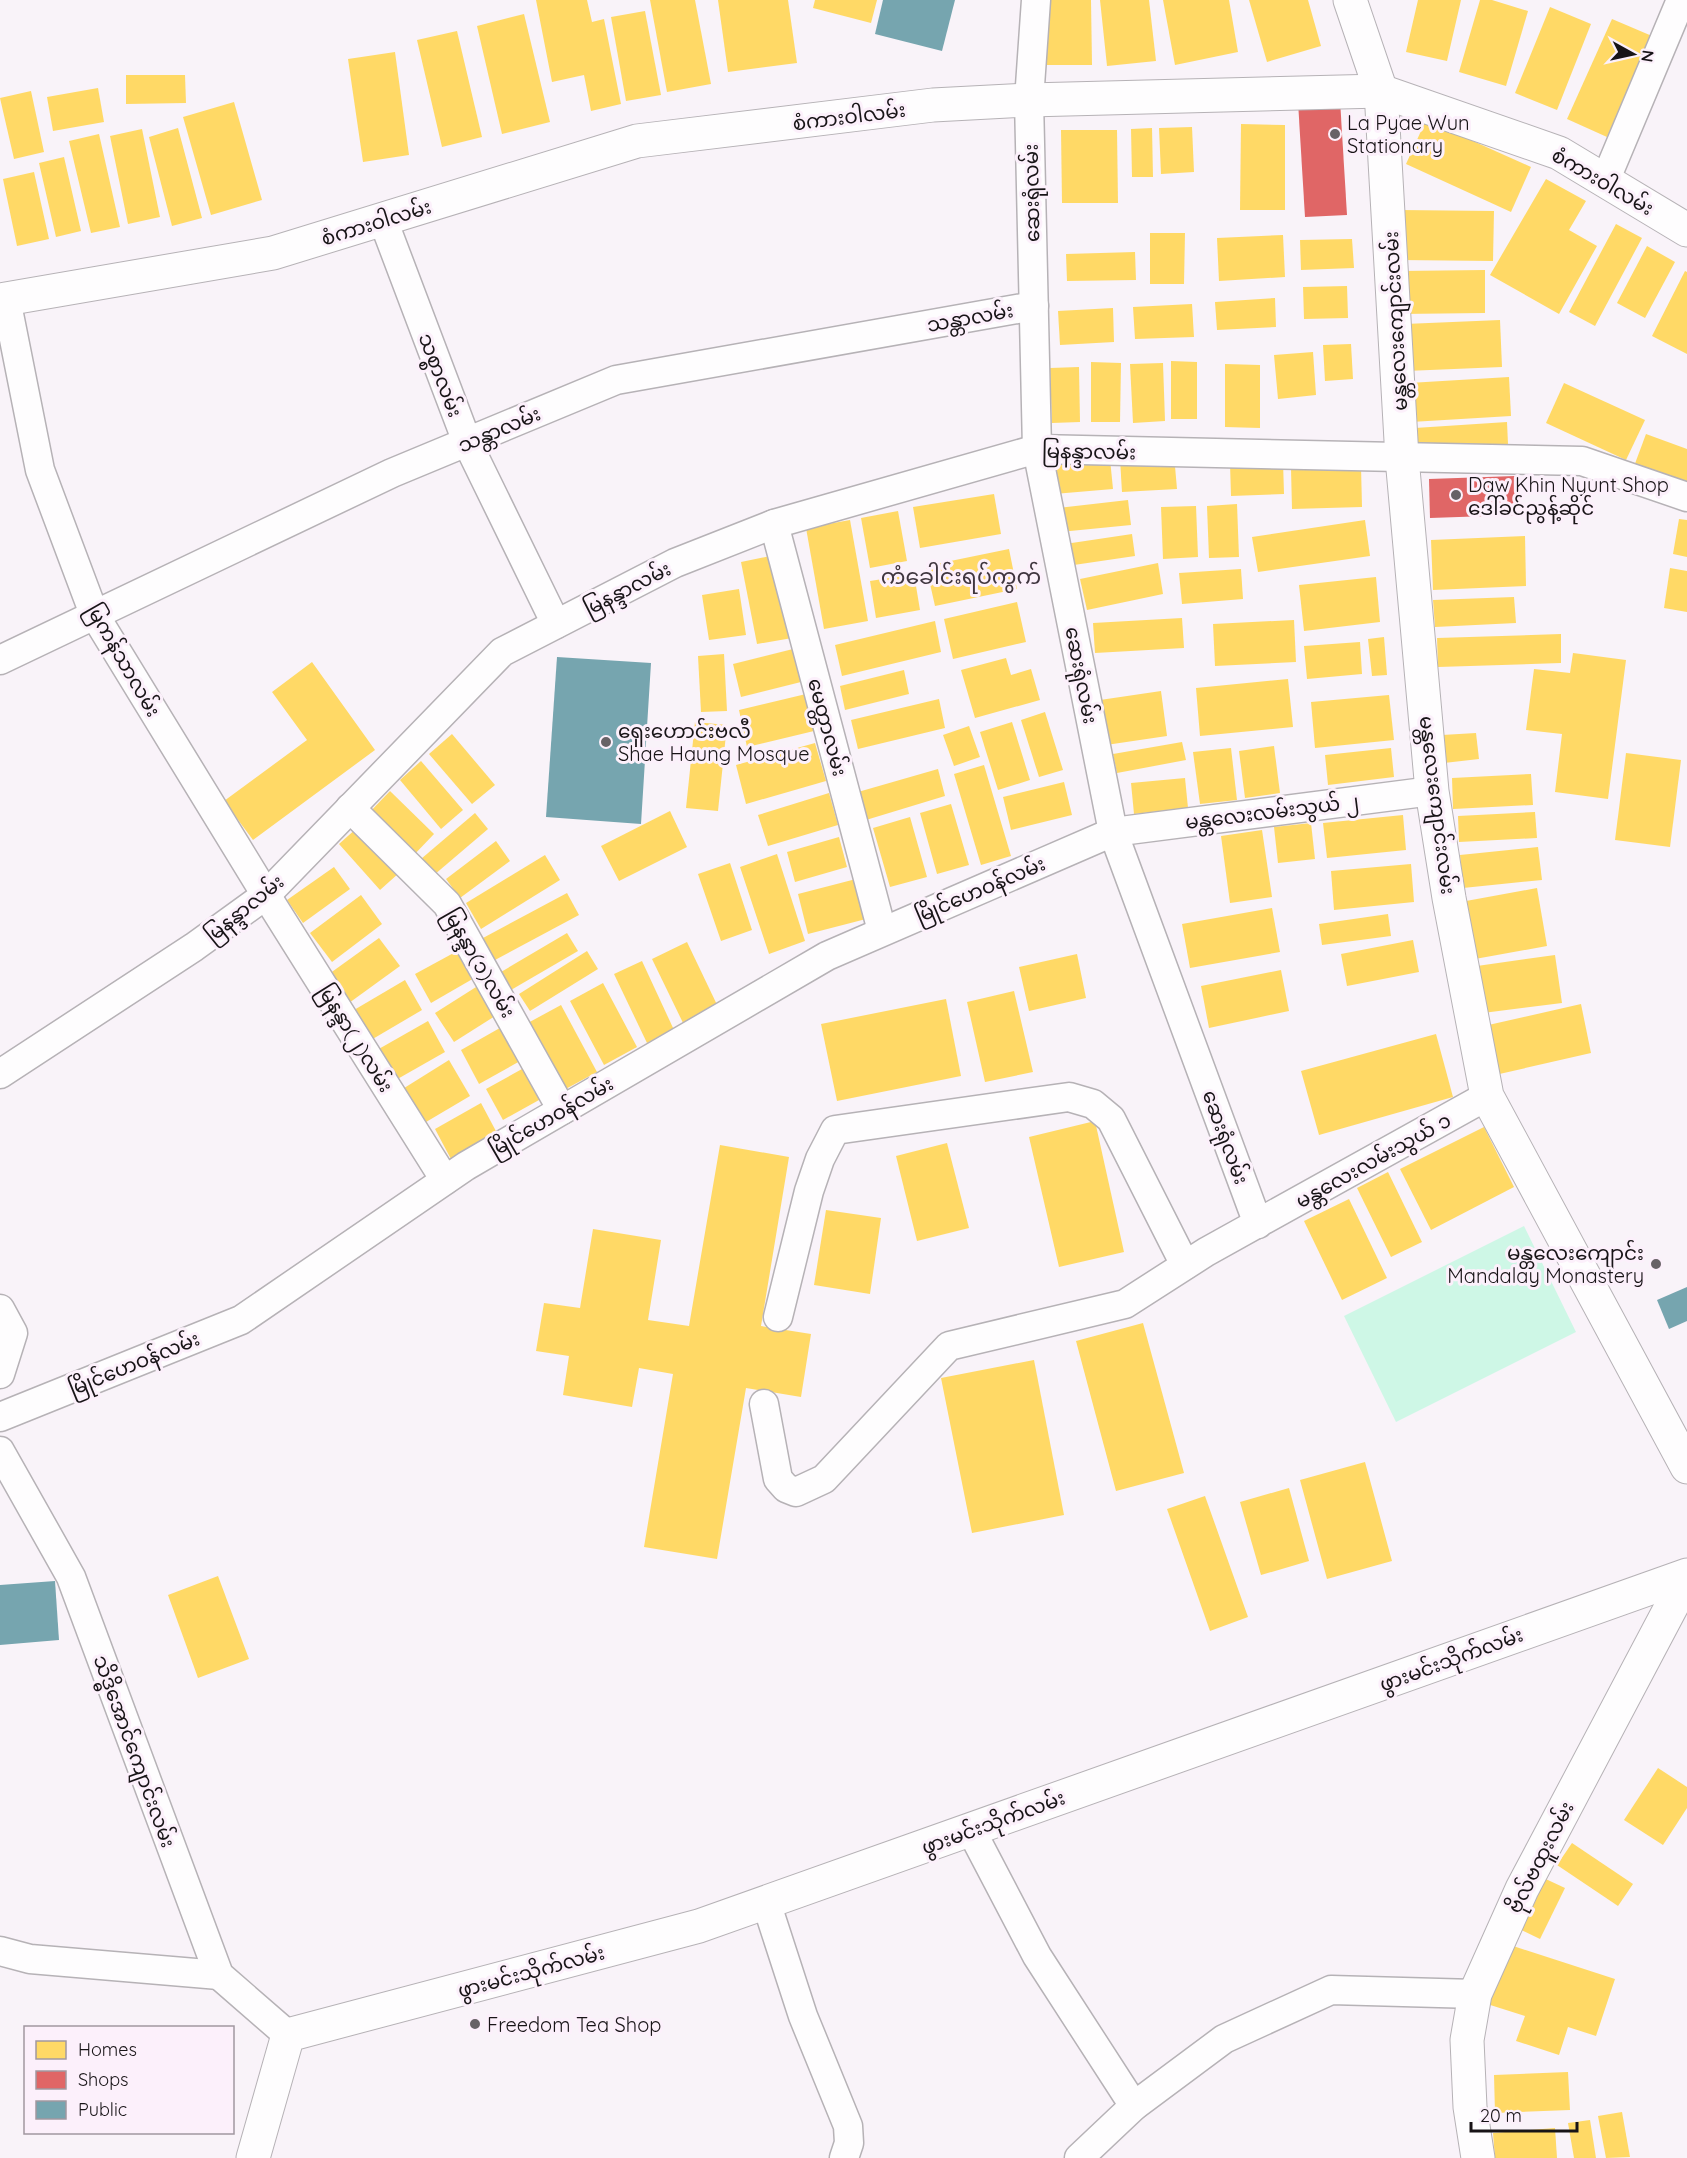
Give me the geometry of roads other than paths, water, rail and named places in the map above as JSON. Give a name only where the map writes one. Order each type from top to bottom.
[{"type":"street","name":"ဆေးရုံလမ်း","points":[[1036,0],[1029,100],[1037,449],[1113,832],[1258,1224]]},
{"type":"street","name":"မန္တလေးကျောင်းလမ်း","points":[[1350,0],[1381,91],[1402,458],[1432,791],[1449,898],[1487,1096],[1687,1467]]},
{"type":"street","points":[[1605,181],[1681,0]]},
{"type":"street","name":"စံကားဝါလမ်း","points":[[3,300],[273,253],[637,141],[933,105],[1029,100],[1381,91],[1559,153],[1687,230]]},
{"type":"street","name":"သစ္စာလမ်း","points":[[383,220],[467,442],[556,624]]},
{"type":"street","name":"မြကန်သာလမ်း","points":[[3,300],[39,470],[94,614],[266,895]]},
{"type":"street","name":"သန္တာလမ်း","points":[[0,660],[392,473],[616,380],[1034,306]]},
{"type":"street","name":"မြနန္ဒာလမ်း","points":[[0,1074],[194,947],[266,895],[502,652],[675,563],[774,524],[1037,449],[1581,461],[1687,497]]},
{"type":"street","name":"မေတ္တာလမ်း","points":[[774,524],[882,931]]},
{"type":"street","name":"မန္တလေးလမ်းသွယ် ၂","points":[[1113,832],[1432,791]]},
{"type":"street","name":"မြနန္ဒာ(၁)လမ်း","points":[[350,808],[447,904],[562,1110]]},
{"type":"street","name":"မြိုင်ဟေဝန်လမ်း","points":[[0,1417],[241,1320],[445,1180],[827,956],[1113,832]]},
{"type":"street","name":"မြနန္ဒာ(၂)လမ်း","points":[[266,895],[445,1180]]},
{"type":"street","points":[[778,1317],[809,1191],[820,1159],[835,1130],[1069,1096],[1093,1104],[1111,1119],[1185,1265]]},
{"type":"street","name":"မန္တလေးလမ်းသွယ် ၁","points":[[764,1404],[778,1479],[786,1488],[796,1492],[824,1479],[949,1346],[1125,1304],[1185,1265],[1487,1096]]},
{"type":"street","points":[[0,1309],[13,1333],[0,1374]]},
{"type":"street","name":"သိဒ္ဓိအောင်ကျောင်းလမ်း","points":[[0,1451],[71,1577],[219,1976],[288,2036]]},
{"type":"street","name":"ဖွားမင်းသိုက်လမ်း","points":[[288,2036],[699,1926],[1687,1576]]},
{"type":"street","name":"ဗိုလ်ဗထူးလမ်း","points":[[1478,2158],[1470,2107],[1467,2040],[1475,1994],[1522,1889],[1687,1576]]},
{"type":"street","points":[[971,1830],[1037,1956],[1134,2106]]},
{"type":"street","points":[[766,1902],[803,2016],[848,2126],[849,2144],[844,2158]]},
{"type":"street","points":[[0,1951],[30,1959],[219,1976]]},
{"type":"street","points":[[1079,2158],[1134,2106],[1224,2039],[1331,1990],[1475,1994]]},
{"type":"street","points":[[253,2158],[288,2036]]},
{"type":"place","name":"La Pyae Wun Stationary","points":[[1335,134]]},
{"type":"place","name":"Daw Khin Nyunt Shop ဒေါ်ခင်ညွန့်ဆိုင်","points":[[1456,495]]},
{"type":"place","name":"ရှေးဟောင်းဗလီ Shae Haung Mosque","points":[[606,742]]},
{"type":"place","name":"မန္တလေးကျောင်း Mandalay Monastery","points":[[1656,1264]]},
{"type":"place","name":"Freedom Tea Shop","points":[[475,2024]]},
{"type":"district","name":"ကံခေါင်းရပ်ကွက်","points":[[961,576]]}]
